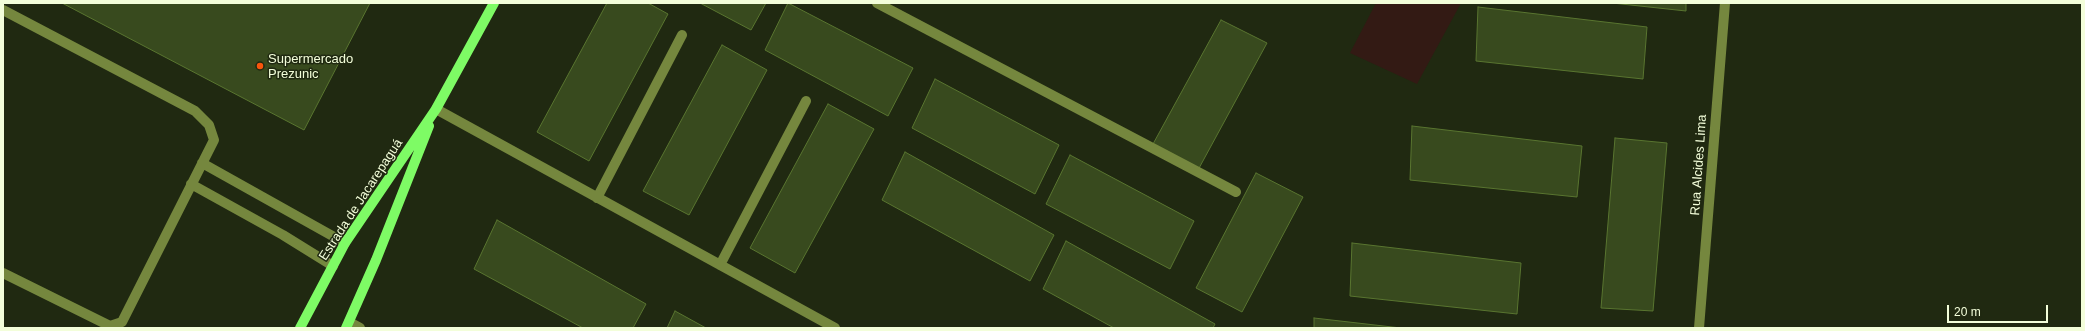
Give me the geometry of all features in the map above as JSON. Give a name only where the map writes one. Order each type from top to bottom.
[{"type":"main road","name":"Estrada de Jacarepaguá","points":[[300,328],[345,243],[436,110],[494,3]]},
{"type":"main road","name":"Estrada de Jacarepaguá","points":[[347,325],[376,260],[436,110]]},
{"type":"street","points":[[877,3],[1236,192]]},
{"type":"street","name":"Rua Alcides Lima","points":[[1699,328],[1725,3]]},
{"type":"street","points":[[3,10],[195,111],[210,126],[214,140],[122,322],[110,326],[3,272]]},
{"type":"street","points":[[597,198],[682,36]]},
{"type":"street","points":[[720,265],[806,101]]},
{"type":"street","points":[[436,110],[835,328]]},
{"type":"street","points":[[202,164],[345,243]]},
{"type":"street","points":[[191,184],[283,235],[333,266]]},
{"type":"street","points":[[347,325],[360,328]]},
{"type":"shaded area","points":[[1376,3],[1461,3],[1417,84],[1350,53]]},
{"type":"building","name":"Supermercado Prezunic","points":[[62,3],[370,3],[304,130]]},
{"type":"building","points":[[607,3],[648,3],[668,14],[589,161],[537,132]]},
{"type":"building","points":[[700,3],[766,3],[751,30]]},
{"type":"building","points":[[788,3],[913,68],[888,116],[765,50]]},
{"type":"building","points":[[1612,3],[1686,3],[1686,11]]},
{"type":"building","points":[[1478,7],[1647,27],[1643,79],[1476,61]]},
{"type":"building","points":[[1221,20],[1267,43],[1198,170],[1153,144]]},
{"type":"building","points":[[722,45],[767,70],[689,215],[643,191]]},
{"type":"building","points":[[935,79],[1059,145],[1035,194],[912,128]]},
{"type":"building","points":[[828,104],[874,129],[795,273],[750,248]]},
{"type":"building","points":[[1412,126],[1582,146],[1577,197],[1410,180]]},
{"type":"building","points":[[1615,138],[1667,143],[1653,311],[1601,308]]},
{"type":"building","points":[[905,152],[1054,235],[1030,281],[882,200]]},
{"type":"building","points":[[1070,155],[1194,221],[1170,269],[1046,204]]},
{"type":"building","points":[[1256,173],[1303,197],[1242,312],[1196,288]]},
{"type":"building","points":[[497,220],[646,304],[633,328],[583,328],[474,269]]},
{"type":"building","points":[[1066,241],[1215,324],[1213,328],[1114,328],[1043,289]]},
{"type":"building","points":[[1352,243],[1521,263],[1517,314],[1350,296]]},
{"type":"building","points":[[675,311],[706,328],[667,328]]},
{"type":"building","points":[[1314,318],[1401,328],[1314,328]]},
{"type":"place","name":"Supermercado Prezunic","points":[[260,66]]}]
